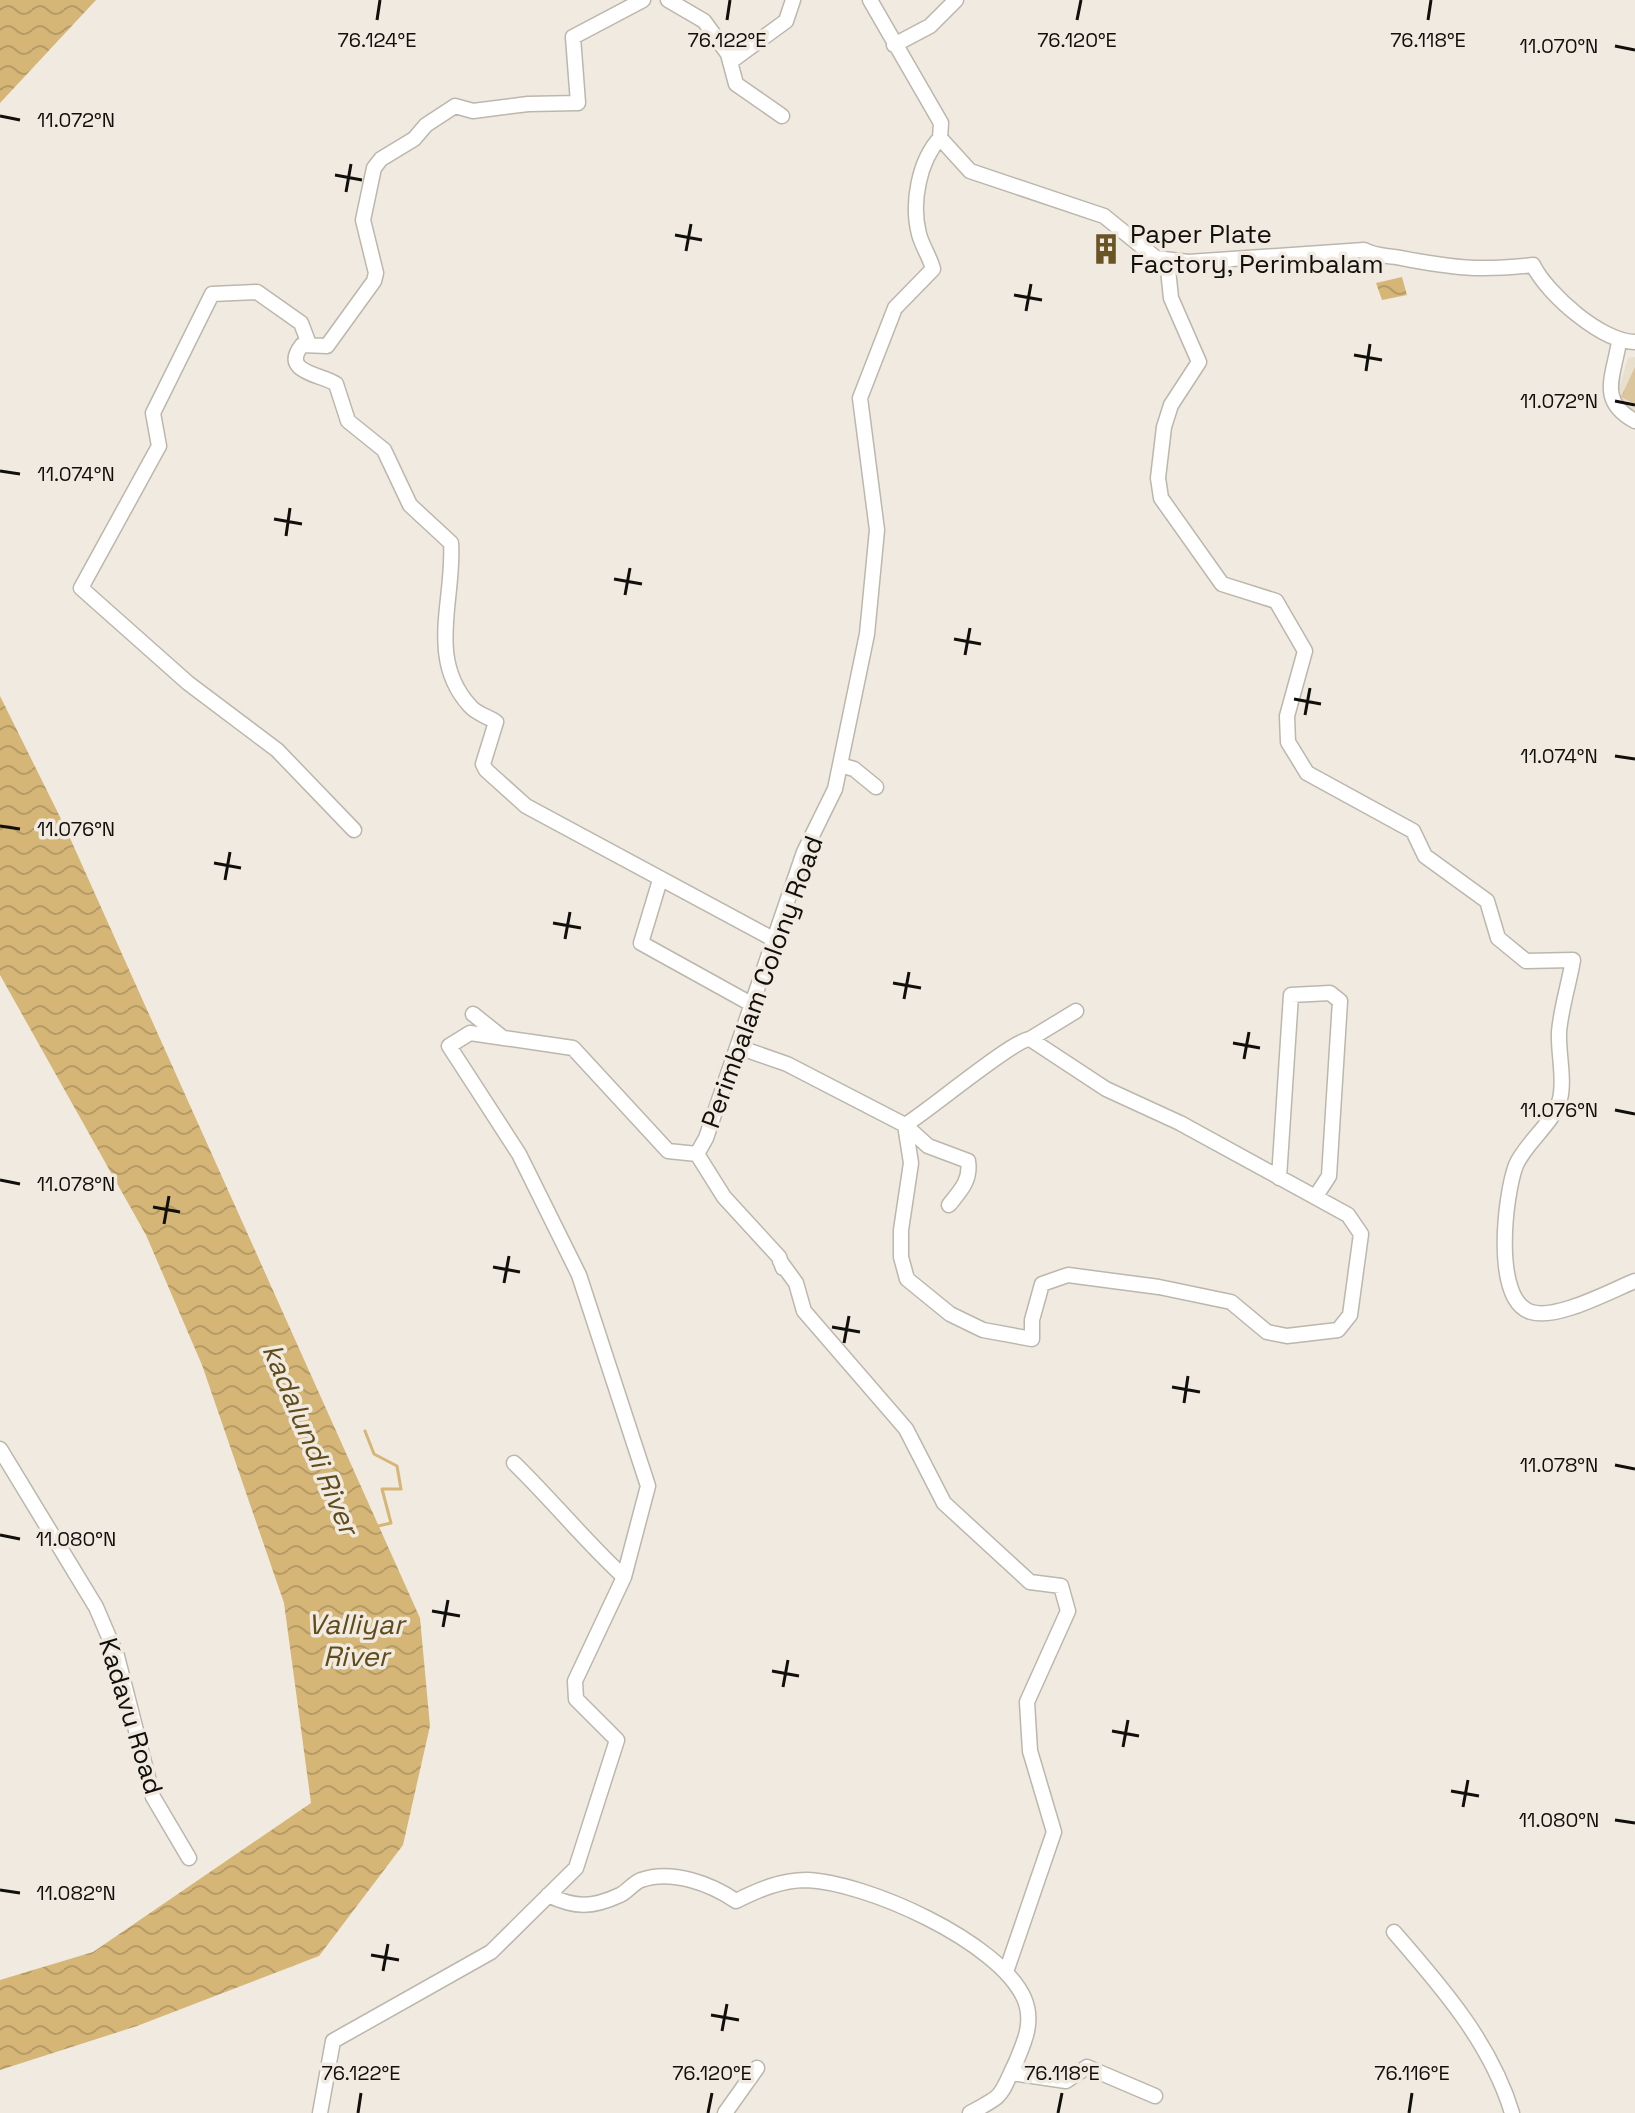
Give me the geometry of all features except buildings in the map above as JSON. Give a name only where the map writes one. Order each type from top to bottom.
[{"type":"street","points":[[643,0],[573,37],[578,103],[528,104],[473,111],[455,106],[426,125],[414,139],[381,159],[370,177],[364,206],[364,228],[376,273],[372,288],[327,346],[309,344],[298,350],[300,371],[336,384],[348,421],[384,450],[410,505],[451,543],[444,611],[445,649],[452,676],[469,706],[496,722],[483,764],[486,770],[526,806],[773,939]]},
{"type":"street","points":[[668,0],[704,21],[730,62],[736,84],[782,116]]},
{"type":"street","points":[[730,62],[786,21],[793,0]]},
{"type":"street","points":[[870,0],[941,123],[940,138],[970,171],[1104,216],[1147,253],[1167,260],[1364,250],[1376,256],[1455,269],[1533,265],[1539,278],[1580,317],[1619,342],[1635,342]]},
{"type":"street","points":[[894,45],[930,26],[956,0]]},
{"type":"street","name":"Perimbalam Colony Road","points":[[320,2113],[333,2041],[491,1952],[576,1868],[617,1740],[576,1699],[575,1681],[624,1577],[648,1486],[579,1275],[519,1154],[449,1046],[470,1033],[573,1048],[668,1151],[697,1154],[706,1138],[804,852],[835,789],[867,634],[877,530],[860,398],[895,308],[933,269],[919,234],[917,184],[928,151],[940,138]]},
{"type":"street","points":[[1167,260],[1171,298],[1199,362],[1171,405],[1164,427],[1158,478],[1161,498],[1222,584],[1276,601],[1305,651],[1287,716],[1288,742],[1307,773],[1413,831],[1425,856],[1487,901],[1498,938],[1526,961],[1573,960],[1559,1030],[1560,1099],[1517,1163],[1507,1198],[1503,1234],[1509,1282],[1519,1304],[1530,1312],[1556,1311],[1635,1281]]},
{"type":"street","points":[[309,344],[301,323],[257,292],[212,294],[153,413],[159,446],[81,588],[188,683],[277,750],[354,830]]},
{"type":"street","points":[[1619,342],[1610,397],[1615,407],[1635,421]]},
{"type":"street","points":[[840,765],[854,769],[876,787]]},
{"type":"street","points":[[660,880],[641,943],[753,1005]]},
{"type":"street","points":[[1279,1178],[1291,995],[1330,993],[1340,1001],[1337,1079],[1329,1176],[1316,1196]]},
{"type":"street","points":[[905,1125],[927,1113],[946,1091],[984,1070],[1022,1039],[1030,1039],[1076,1011]]},
{"type":"street","points":[[473,1014],[503,1038]]},
{"type":"street","points":[[905,1125],[911,1163],[901,1230],[901,1257],[907,1279],[950,1314],[983,1330],[1032,1339],[1032,1320],[1042,1284],[1068,1275],[1222,1299],[1231,1302],[1267,1332],[1287,1336],[1338,1330],[1350,1315],[1361,1234],[1348,1215],[1180,1123],[1106,1089],[1030,1039]]},
{"type":"street","points":[[738,1047],[787,1064],[905,1125],[928,1146],[968,1161],[965,1185],[949,1205]]},
{"type":"street","points":[[697,1154],[724,1197],[796,1283],[804,1311],[906,1429],[944,1503],[1030,1582],[1061,1586],[1068,1611],[1027,1702],[1030,1751],[1054,1832],[1006,1972]]},
{"type":"street","name":"Kadavu Road","points":[[0,1449],[96,1607],[117,1656],[153,1797],[189,1858]]},
{"type":"street","points":[[514,1463],[544,1492],[578,1534],[624,1577]]},
{"type":"street","points":[[548,1895],[571,1906],[585,1906],[621,1895],[641,1880],[674,1878],[711,1884],[736,1901],[766,1886],[806,1880],[890,1900],[968,1941],[1006,1972],[1024,1999],[1029,2033],[1001,2096],[970,2113]]},
{"type":"street","points":[[1394,1932],[1439,1984],[1500,2074],[1512,2113]]},
{"type":"street","points":[[1011,2073],[1066,2081],[1087,2067],[1155,2096]]},
{"type":"street","points":[[725,2113],[757,2068]]},
{"type":"shaded area","points":[[1635,357],[1635,413],[1615,402],[1628,358]]},
{"type":"green space","points":[[1635,367],[1635,404],[1621,397]]},
{"type":"water","points":[[0,0],[96,0],[0,103]]},
{"type":"water","points":[[1402,277],[1407,295],[1382,300],[1376,283]]},
{"type":"water","name":"Valliyar River","points":[[0,696],[65,827],[420,1618],[430,1726],[403,1845],[319,1956],[137,2026],[0,2070],[0,1980],[93,1952],[311,1803],[284,1603],[202,1365],[146,1235],[0,975]]},
{"type":"waterway","name":"kadalundi River","points":[[365,1431],[374,1454],[397,1466],[401,1489],[382,1489],[391,1523],[374,1527]]},
{"type":"place","name":"Paper Plate Factory, Perimbalam","points":[[1106,249]]}]
